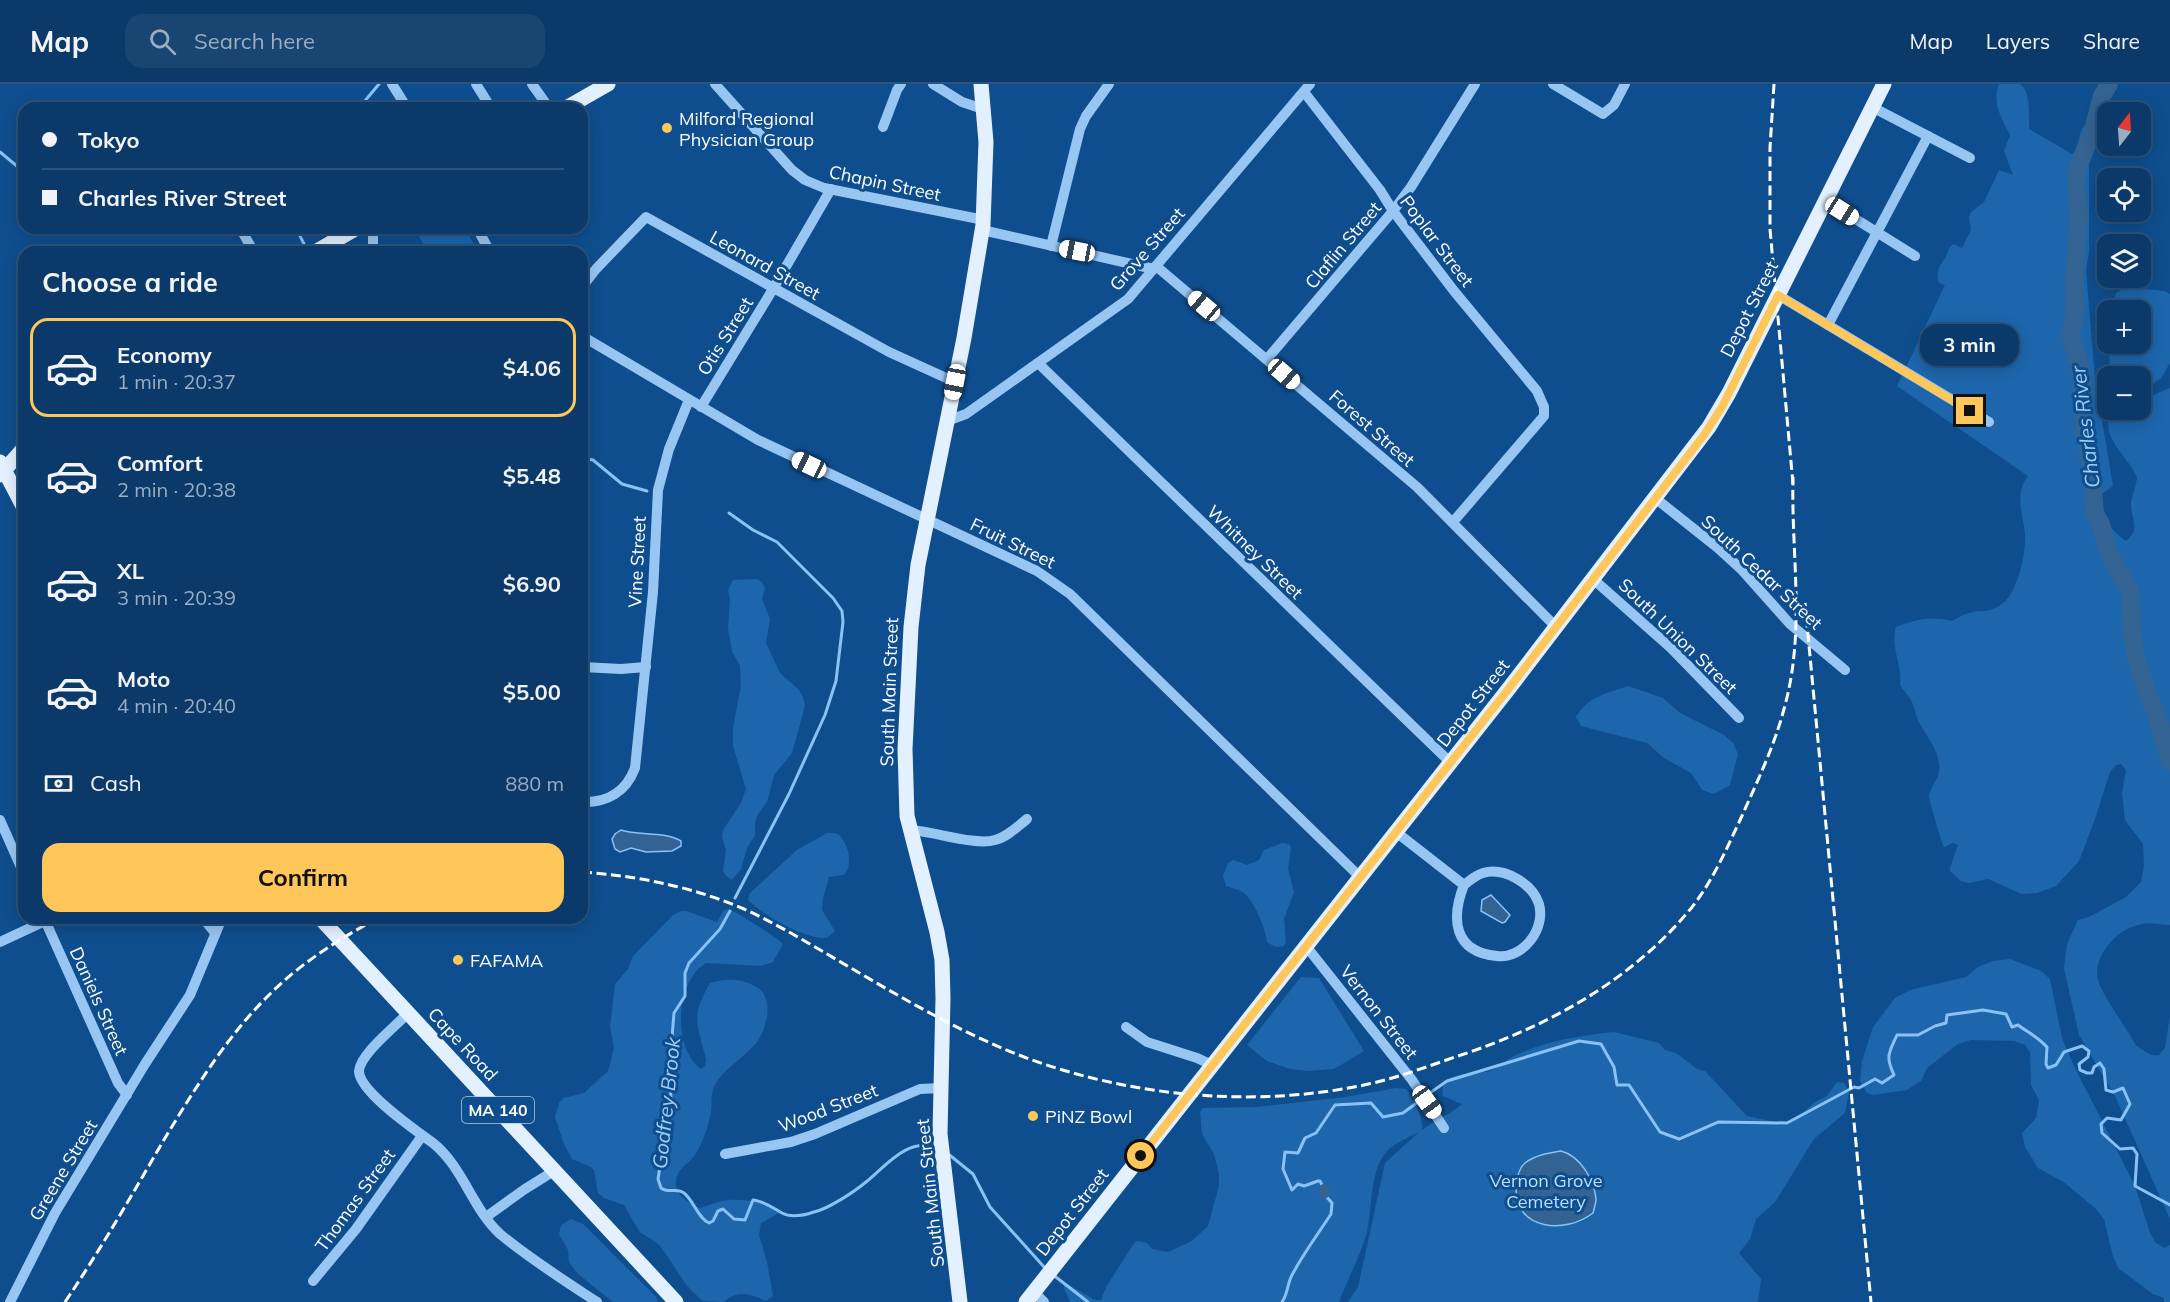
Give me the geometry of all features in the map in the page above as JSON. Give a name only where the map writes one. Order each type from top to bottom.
[{"type":"main road","points":[[576,102],[608,84]]},
{"type":"main road","name":"South Main Street","points":[[960,1302],[941,1141],[942,960],[935,924],[910,830],[906,809],[905,768],[911,627],[918,565],[955,382],[983,225],[986,142],[981,84]]},
{"type":"main road","name":"Depot Street","points":[[1034,1299],[1045,1278],[1451,763],[1718,414],[1884,84]]},
{"type":"main road","points":[[322,246],[338,234]]},
{"type":"main road","points":[[18,453],[1,469],[18,498]]},
{"type":"main road","name":"Cape Road","points":[[326,924],[676,1302]]},
{"type":"street","points":[[392,84],[403,102]]},
{"type":"street","points":[[476,84],[487,102]]},
{"type":"street","points":[[532,84],[545,102]]},
{"type":"street","name":"Chapin Street","points":[[715,84],[792,171],[809,182],[983,225]]},
{"type":"street","points":[[883,127],[901,84]]},
{"type":"street","points":[[933,84],[962,102],[983,109]]},
{"type":"street","points":[[1051,246],[1080,129],[1086,116],[1109,84]]},
{"type":"street","name":"Claflin Street","points":[[1267,359],[1393,211],[1411,187],[1475,84]]},
{"type":"street","points":[[1553,84],[1603,114],[1614,105],[1625,84]]},
{"type":"street","name":"Poplar Street","points":[[1307,88],[1393,211],[1465,305],[1537,391],[1544,409],[1544,416],[1453,522]]},
{"type":"street","name":"Grove Street","points":[[947,421],[962,416],[1124,302],[1307,88]]},
{"type":"street","points":[[1872,107],[1970,158]]},
{"type":"street","points":[[1828,325],[1928,136]]},
{"type":"street","name":"Otis Street","points":[[701,407],[831,189]]},
{"type":"street","points":[[1825,201],[1915,256]]},
{"type":"street","name":"Leonard Street","points":[[588,280],[646,217],[889,352],[955,382]]},
{"type":"street","name":"Forest Street","points":[[983,225],[1051,246],[1155,267],[1417,487],[1556,627]]},
{"type":"street","points":[[1778,295],[1989,422]]},
{"type":"street","name":"Fruit Street","points":[[588,340],[701,407],[781,451],[1037,570],[1061,586],[1360,877]]},
{"type":"street","name":"Whitney Street","points":[[1038,363],[1451,763]]},
{"type":"street","name":"Vine Street","points":[[588,801],[604,800],[623,788],[635,768],[653,592],[659,484],[669,449],[689,400]]},
{"type":"street","name":"South Cedar Street","points":[[1655,498],[1718,548],[1747,576],[1785,619],[1845,670]]},
{"type":"street","name":"South Union Street","points":[[1593,579],[1671,648],[1739,718]]},
{"type":"street","points":[[588,667],[621,669],[646,667]]},
{"type":"street","points":[[910,830],[975,841],[992,841],[1005,836],[1027,819]]},
{"type":"street","points":[[0,820],[18,860]]},
{"type":"street","points":[[1396,832],[1464,885]]},
{"type":"street","points":[[1493,872],[1511,876],[1526,884],[1536,896],[1540,909],[1538,922],[1529,943],[1516,953],[1497,956],[1469,946],[1456,926],[1457,901],[1464,885],[1481,874],[1493,872]]},
{"type":"street","points":[[0,942],[37,924]]},
{"type":"street","name":"Daniels Street","points":[[47,924],[118,1083],[127,1095]]},
{"type":"street","points":[[208,924],[215,933]]},
{"type":"street","name":"Greene Street","points":[[10,1302],[55,1213],[190,995],[219,924]]},
{"type":"street","name":"Vernon Street","points":[[1306,946],[1349,999],[1444,1128]]},
{"type":"street","points":[[408,1012],[365,1057],[359,1073],[361,1080],[405,1123],[434,1144],[448,1159],[486,1217],[504,1236],[597,1302]]},
{"type":"street","points":[[1126,1027],[1147,1042],[1212,1065]]},
{"type":"street","name":"Wood Street","points":[[725,1154],[765,1148],[800,1139],[920,1089],[940,1088]]},
{"type":"street","name":"Thomas Street","points":[[313,1281],[356,1229],[422,1136]]},
{"type":"street","points":[[486,1217],[554,1171]]},
{"type":"green space","points":[[1999,84],[2019,84],[2023,87],[2028,104],[2029,129],[2072,154],[2077,148],[2084,126],[2087,123],[2097,122],[2097,143],[2089,154],[2089,252],[2086,270],[2097,391],[2097,420],[2102,420],[2113,486],[2099,496],[2101,509],[2107,522],[2126,541],[2131,536],[2134,527],[2131,503],[2137,478],[2112,439],[2108,420],[2151,420],[2151,396],[2170,388],[2170,925],[2145,923],[2124,931],[2108,945],[2099,962],[2097,972],[2100,986],[2109,1002],[2136,1045],[2144,1051],[2152,1055],[2159,1055],[2165,1048],[2170,1016],[2170,1219],[2115,1096],[2079,1035],[2064,968],[2067,944],[2078,920],[2089,917],[2126,897],[2141,882],[2144,866],[2143,844],[2125,820],[2122,793],[2126,770],[2121,764],[2116,765],[2110,772],[2079,861],[2056,886],[2037,893],[2022,894],[1988,879],[1969,883],[1961,881],[1950,871],[1958,845],[1953,843],[1944,847],[1929,797],[1939,773],[1936,753],[1919,723],[1911,700],[1900,685],[1895,643],[1896,627],[1924,619],[1952,621],[1967,614],[1989,611],[1997,607],[2008,598],[2013,590],[2024,551],[2025,534],[2020,497],[2021,489],[2028,476],[1897,386],[1945,285],[1939,283],[1938,272],[1949,249],[1954,244],[1962,248],[1971,230],[1969,218],[1971,212],[1984,202],[1999,170],[2013,175],[2004,151],[2010,135],[1997,104]]},
{"type":"green space","points":[[418,234],[468,234],[475,246],[424,246]]},
{"type":"green space","points":[[2124,288],[2136,288],[2164,291],[2170,294],[2170,363],[2161,378],[2151,386],[2151,366],[2110,366],[2109,354],[2151,354],[2151,300],[2114,300],[2116,293]]},
{"type":"green space","points":[[757,579],[765,588],[762,599],[770,619],[766,643],[780,673],[799,690],[805,706],[792,753],[774,775],[767,802],[755,822],[755,835],[747,848],[741,869],[732,880],[723,871],[726,850],[722,837],[723,830],[741,803],[746,789],[733,746],[733,728],[741,685],[740,666],[732,651],[728,628],[730,598],[728,590],[733,580]]},
{"type":"green space","points":[[1628,686],[1663,698],[1680,713],[1724,735],[1733,743],[1738,754],[1730,785],[1714,794],[1702,790],[1691,773],[1664,758],[1647,743],[1581,726],[1576,717],[1586,705],[1592,700]]},
{"type":"green space","points":[[827,833],[840,835],[848,851],[849,862],[844,875],[829,877],[822,910],[835,931],[827,938],[796,931],[764,913],[748,900],[749,894],[797,850]]},
{"type":"green space","points":[[1282,843],[1289,844],[1291,847],[1288,869],[1294,892],[1284,919],[1286,942],[1284,946],[1279,947],[1267,942],[1262,923],[1252,902],[1242,892],[1226,886],[1223,876],[1228,863],[1233,860],[1247,865],[1259,860],[1264,850]]},
{"type":"green space","points":[[728,909],[772,935],[782,943],[782,946],[773,962],[761,966],[706,963],[696,972],[688,985],[683,999],[682,1031],[685,1046],[701,1069],[705,1066],[706,1059],[697,1020],[700,1004],[710,983],[723,980],[747,982],[763,993],[766,999],[767,1014],[764,1030],[757,1042],[727,1069],[713,1089],[710,1117],[703,1140],[695,1155],[678,1174],[676,1184],[681,1196],[700,1208],[714,1203],[741,1200],[762,1203],[779,1213],[761,1223],[759,1235],[773,1296],[766,1301],[745,1294],[734,1295],[724,1302],[700,1299],[685,1283],[659,1245],[639,1231],[624,1205],[604,1198],[598,1193],[594,1170],[572,1159],[555,1117],[559,1103],[564,1098],[584,1093],[608,1071],[614,1048],[610,1027],[615,984],[628,969],[633,956],[673,915],[681,911],[717,922],[724,910]]},
{"type":"green space","points":[[2010,959],[2041,971],[2050,979],[2062,1038],[2074,1066],[2135,1186],[2150,1233],[2155,1242],[2164,1248],[2170,1245],[2170,1302],[2164,1302],[2164,1298],[2153,1294],[2118,1268],[2104,1219],[2096,1209],[2065,1183],[2038,1168],[2025,1147],[2022,1133],[2036,1118],[2039,1100],[2031,1085],[2030,1052],[2025,1045],[2014,1041],[1971,1040],[1958,1044],[1927,1068],[1921,1081],[1907,1090],[1873,1095],[1867,1093],[1860,1081],[1862,1061],[1873,1027],[1895,998],[1910,990],[1966,977],[1978,967],[1993,961]]},
{"type":"green space","points":[[1301,977],[1319,978],[1364,1051],[1334,1069],[1308,1071],[1290,1069],[1267,1061],[1247,1045]]},
{"type":"green space","name":"Vernon Grove Cemetery","points":[[1614,1032],[1659,1043],[1665,1050],[1676,1053],[1697,1069],[1705,1071],[1747,1116],[1783,1124],[1793,1122],[1815,1102],[1827,1096],[1837,1082],[1844,1083],[1849,1092],[1845,1113],[1814,1139],[1775,1202],[1756,1219],[1750,1239],[1739,1253],[1761,1279],[1758,1302],[1348,1302],[1358,1287],[1385,1163],[1419,1132],[1391,1148],[1379,1163],[1367,1232],[1339,1302],[1070,1302],[1064,1282],[1095,1300],[1101,1300],[1106,1287],[1135,1242],[1147,1243],[1152,1249],[1168,1252],[1192,1241],[1208,1226],[1219,1186],[1219,1174],[1214,1154],[1202,1134],[1200,1112],[1203,1108],[1256,1107],[1346,1097],[1396,1088],[1406,1089],[1418,1109],[1422,1130],[1462,1104],[1443,1096],[1443,1087],[1452,1077],[1490,1071],[1518,1054],[1553,1042]]},
{"type":"green space","points":[[571,1219],[583,1224],[656,1297],[658,1302],[613,1302],[577,1273],[569,1262],[568,1250],[559,1234],[561,1225]]},
{"type":"shaded area","points":[[621,830],[675,838],[681,841],[681,846],[672,851],[646,852],[631,848],[620,852],[615,849],[612,839]]},
{"type":"shaded area","points":[[1491,895],[1510,915],[1505,922],[1502,923],[1481,911],[1482,900]]},
{"type":"shaded area","points":[[1561,1151],[1574,1158],[1585,1169],[1595,1191],[1596,1199],[1593,1213],[1582,1220],[1557,1226],[1533,1220],[1524,1213],[1518,1202],[1516,1188],[1517,1178],[1525,1163],[1542,1155]]},
{"type":"waterway","name":"Godfrey Brook","points":[[364,102],[379,84]]},
{"type":"waterway","name":"Charles River","points":[[2109,84],[2102,96],[2093,130],[2078,167],[2076,188],[2079,215],[2074,284],[2075,310],[2071,336],[2082,377],[2084,433],[2091,465],[2095,514],[2101,524],[2108,552],[2130,591],[2136,658],[2158,719],[2170,762]]},
{"type":"waterway","points":[[0,152],[18,167]]},
{"type":"waterway","name":"Godfrey Brook","points":[[299,234],[305,246]]},
{"type":"waterway","name":"Godfrey Brook","points":[[588,459],[593,460],[622,484],[647,491]]},
{"type":"waterway","name":"Godfrey Brook","points":[[729,513],[753,530],[777,542],[833,598],[842,611],[843,622],[836,681],[825,715],[789,794],[735,898]]},
{"type":"waterway","name":"Godfrey Brook","points":[[730,911],[720,929],[689,963],[685,973],[685,996],[674,1013],[669,1074],[671,1097],[658,1179],[661,1188],[684,1193],[709,1223],[713,1221],[718,1211],[723,1209],[734,1219],[745,1220],[753,1200],[765,1203],[786,1215],[802,1215],[841,1200],[906,1150],[916,1146],[936,1148]]},
{"type":"waterway","name":"Godfrey Brook","points":[[1427,1095],[1447,1081],[1579,1041],[1601,1044],[1614,1067],[1617,1085],[1629,1085],[1660,1132],[1679,1139],[1718,1122],[1787,1123],[1854,1087],[1859,1088],[1875,1079],[1882,1083],[1894,1075],[1889,1055],[1897,1035],[1918,1035],[1946,1023],[1947,1015],[1983,1010],[2006,1014],[2012,1027],[2018,1025],[2040,1040],[2047,1047],[2046,1064],[2048,1068],[2056,1065],[2064,1052],[2082,1046],[2089,1051],[2088,1057],[2079,1064],[2080,1070],[2092,1073],[2094,1067],[2100,1063],[2104,1069],[2106,1090],[2113,1092],[2123,1088],[2130,1104],[2121,1120],[2107,1118],[2101,1124],[2102,1133],[2120,1149],[2133,1148],[2137,1154],[2135,1186],[2170,1205]]},
{"type":"waterway","name":"Godfrey Brook","points":[[1324,1189],[1318,1181],[1304,1186],[1298,1184],[1292,1190],[1283,1169],[1285,1152],[1298,1153],[1305,1138],[1316,1133],[1335,1105],[1371,1103],[1383,1117],[1403,1113],[1422,1099]]},
{"type":"waterway","name":"Godfrey Brook","points":[[947,1153],[973,1174],[990,1207],[1045,1268]]},
{"type":"waterway","name":"Godfrey Brook","points":[[1324,1189],[1324,1194]]},
{"type":"waterway","name":"Godfrey Brook","points":[[1282,1302],[1296,1267],[1331,1214],[1332,1203],[1324,1194]]},
{"type":"waterway","name":"Godfrey Brook","points":[[1052,1274],[1088,1302]]},
{"type":"railway","points":[[1774,84],[1770,148],[1770,229],[1793,484]]},
{"type":"railway","points":[[588,873],[624,876],[665,884],[725,901],[780,927],[910,1002],[982,1039],[1032,1060],[1110,1082],[1151,1090],[1192,1094],[1233,1097],[1274,1096],[1354,1087],[1406,1074],[1522,1032],[1583,1000],[1639,961],[1688,912],[1704,890],[1724,855],[1765,764],[1780,723],[1791,680],[1796,622],[1793,477]]},
{"type":"railway","points":[[1805,603],[1871,1302]]},
{"type":"railway","points":[[65,1302],[188,1100],[240,1027],[254,1010],[294,972],[335,943],[368,924]]},
{"type":"place","name":"Milford Regional Physician Group","points":[[667,128]]},
{"type":"place","name":"FAFAMA","points":[[458,960]]},
{"type":"place","name":"PiNZ Bowl","points":[[1033,1116]]},
{"type":"route","points":[[1141,1156],[1510,687],[1704,435],[1722,407],[1778,295],[1970,411]]}]
